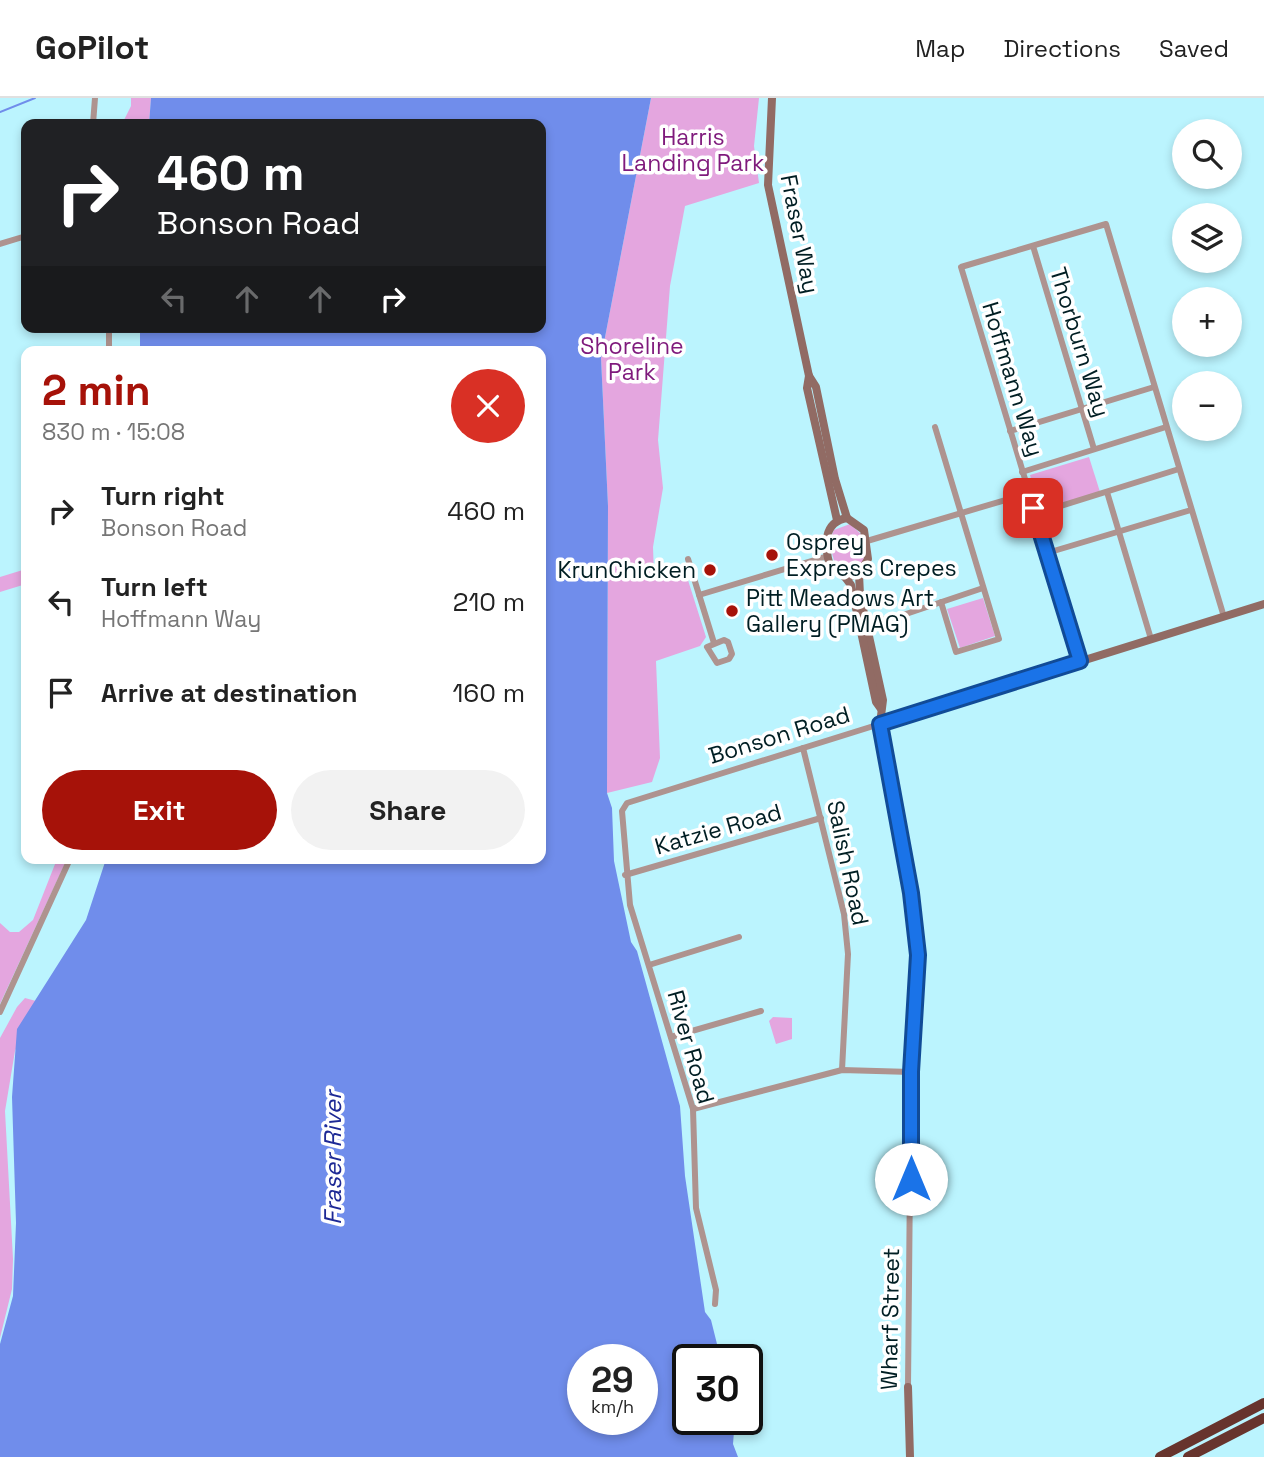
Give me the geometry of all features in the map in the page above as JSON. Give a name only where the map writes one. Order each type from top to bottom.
[{"type":"highway","points":[[1160,1457],[1264,1403]]},
{"type":"highway","points":[[1188,1457],[1264,1418]]},
{"type":"street","points":[[93,119],[95,98]]},
{"type":"street","name":"Fraser Way","points":[[772,98],[768,185],[809,376],[816,387],[835,479],[847,517]]},
{"type":"street","points":[[1033,246],[1106,224],[1224,617]]},
{"type":"street","points":[[0,244],[21,238]]},
{"type":"street","name":"Hoffmann Way","points":[[1033,246],[961,267],[1080,661]]},
{"type":"street","name":"Thorburn Way","points":[[1033,246],[1094,449]]},
{"type":"street","name":"Fraser Way","points":[[809,376],[807,388],[837,520]]},
{"type":"street","points":[[1010,431],[1154,387]]},
{"type":"street","points":[[934,427],[999,639],[956,652],[941,602]]},
{"type":"street","points":[[1022,472],[1166,427]]},
{"type":"street","points":[[1035,514],[1179,469]]},
{"type":"street","points":[[1107,492],[1152,639]]},
{"type":"street","points":[[867,541],[1029,493]]},
{"type":"street","points":[[1047,553],[1191,510]]},
{"type":"street","points":[[863,624],[851,585],[834,570],[828,556],[826,538],[837,520],[847,517],[861,525],[867,541],[869,559],[859,575],[863,624],[876,702],[881,709],[880,724]]},
{"type":"street","points":[[699,595],[828,556]]},
{"type":"street","points":[[688,559],[714,643]]},
{"type":"street","points":[[845,577],[859,575]]},
{"type":"street","points":[[863,624],[983,588]]},
{"type":"street","name":"Bonson Road","points":[[627,803],[1264,604]]},
{"type":"street","name":"Wharf Street","points":[[880,724],[916,926],[918,955],[911,1072],[909,1457]]},
{"type":"street","name":"Salish Road","points":[[803,748],[841,898],[848,954],[842,1070]]},
{"type":"street","name":"River Road","points":[[627,803],[622,811],[625,875],[635,923],[693,1110],[696,1208],[716,1290],[715,1304]]},
{"type":"street","name":"Katzie Road","points":[[625,875],[821,818]]},
{"type":"street","points":[[0,1012],[68,864]]},
{"type":"street","points":[[649,965],[739,937]]},
{"type":"street","points":[[671,1037],[761,1011]]},
{"type":"street","points":[[693,1110],[842,1070],[911,1072]]},
{"type":"green space","points":[[131,98],[151,98],[149,119],[124,119],[131,106]]},
{"type":"green space","points":[[651,98],[759,98],[754,146],[759,183],[685,206],[670,286],[658,440],[663,488],[653,547],[654,575],[687,577],[706,637],[700,646],[656,661],[660,758],[652,782],[607,793],[608,506],[601,358]]},
{"type":"green space","points":[[1089,457],[1100,492],[1040,510],[1030,475]]},
{"type":"green space","points":[[850,524],[862,535],[864,561],[855,569],[844,571],[836,568],[829,542],[834,530]]},
{"type":"green space","points":[[21,571],[21,586],[0,592],[0,577]]},
{"type":"green space","points":[[983,598],[995,636],[960,648],[947,609]]},
{"type":"green space","points":[[55,864],[65,864],[0,1004],[0,923],[10,932],[19,932],[33,920]]},
{"type":"green space","points":[[25,998],[36,1001],[15,1051],[5,1111],[13,1259],[12,1289],[0,1338],[0,1038]]},
{"type":"green space","points":[[773,1017],[792,1018],[792,1039],[776,1044],[769,1021]]},
{"type":"water","name":"Fraser River","points":[[151,98],[651,98],[601,358],[608,506],[607,793],[612,808],[614,861],[631,942],[637,951],[680,1106],[685,1176],[705,1312],[711,1320],[717,1344],[672,1344],[672,1435],[734,1435],[733,1444],[738,1457],[0,1457],[0,1344],[13,1296],[16,1223],[12,1097],[17,1029],[86,920],[104,864],[546,864],[546,346],[140,346],[140,333],[546,333],[546,119],[149,119]]},
{"type":"waterway","points":[[0,112],[35,98]]},
{"type":"place","name":"Osprey Express Crepes","points":[[772,555]]},
{"type":"place","name":"KrunChicken","points":[[710,570]]},
{"type":"place","name":"Pitt Meadows Art Gallery (PMAG)","points":[[732,611]]},
{"type":"route","points":[[911,1179],[911,1072],[918,955],[911,893],[880,724],[1080,661],[1033,508]]},
{"type":"park label","name":"Harris Landing Park","points":[[693,150]]},
{"type":"park label","name":"Shoreline Park","points":[[632,359]]}]
